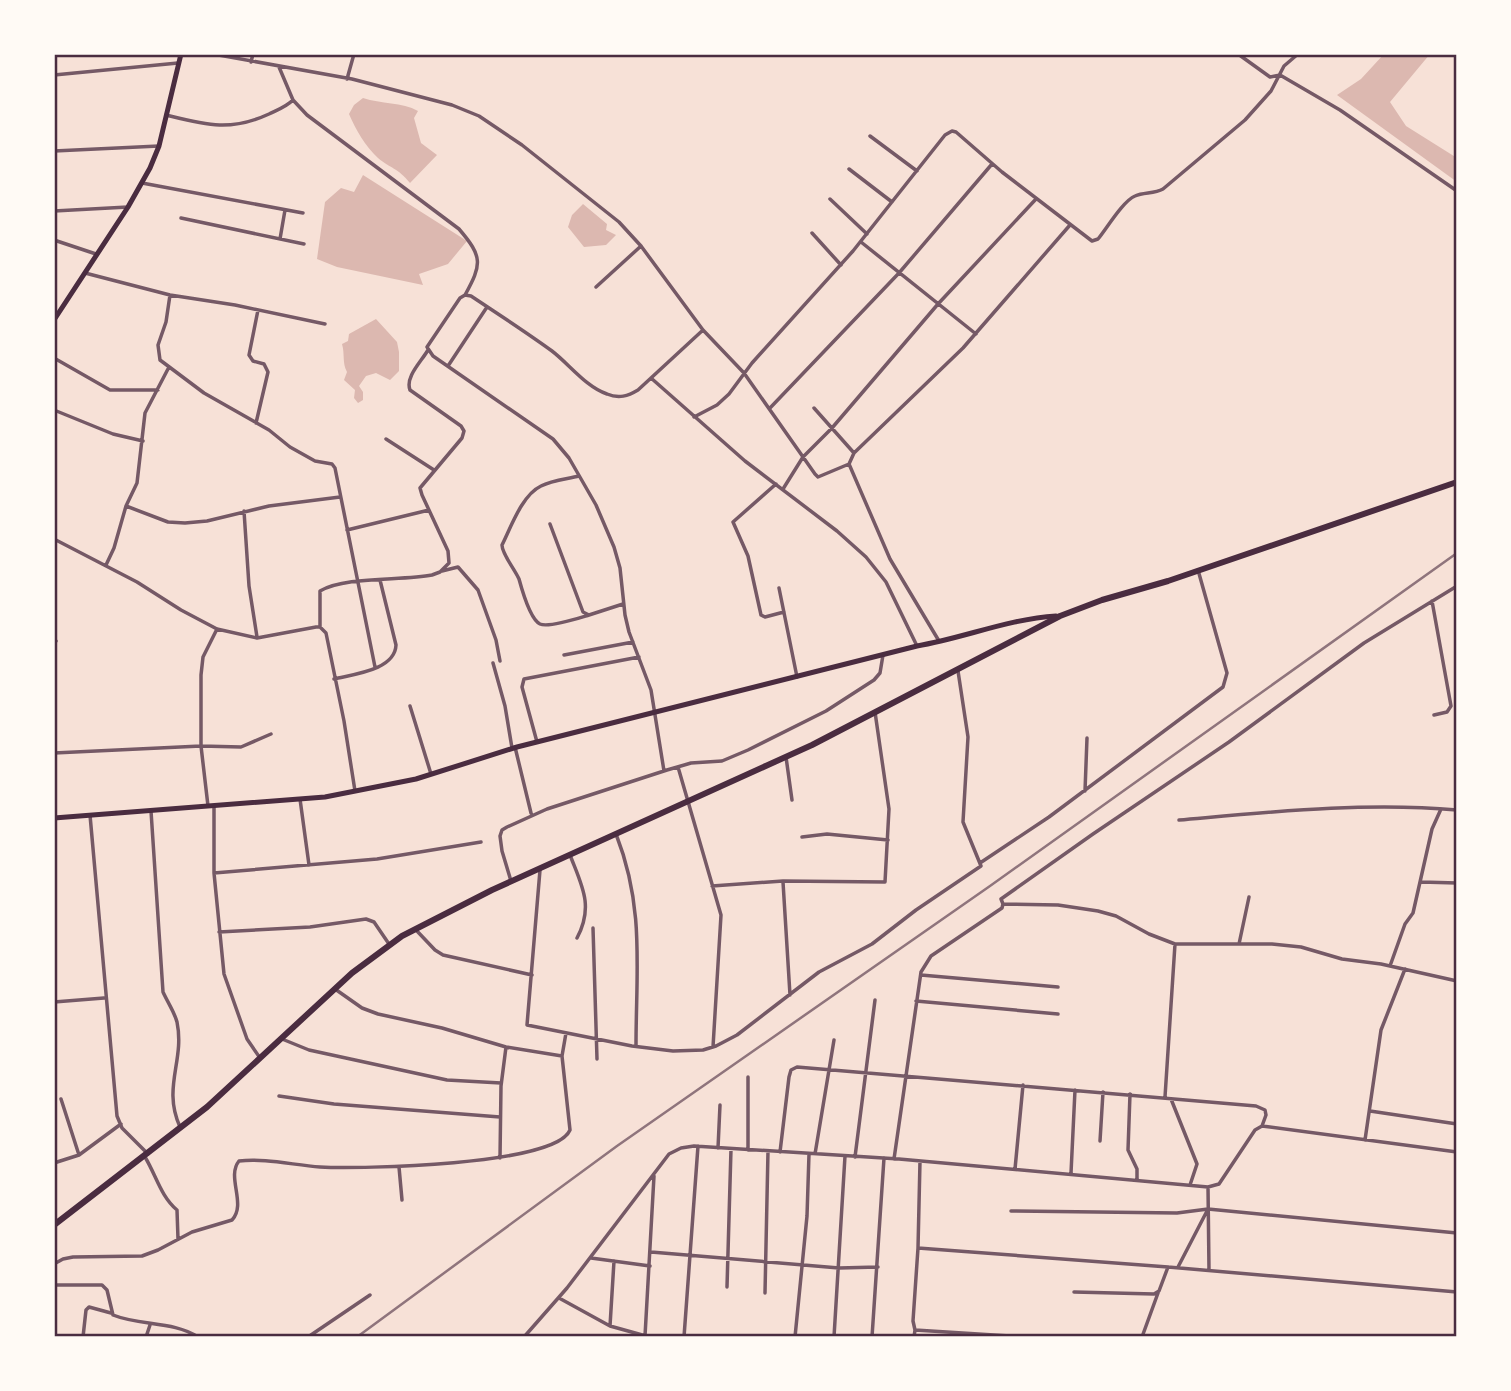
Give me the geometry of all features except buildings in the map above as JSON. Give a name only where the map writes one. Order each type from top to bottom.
[{"type":"highway","points":[[54,1225],[181,1129],[335,989],[389,944],[415,928],[511,881],[786,757],[958,671],[1059,616],[1457,482]]},
{"type":"main road","points":[[54,320],[142,183],[159,146],[181,54]]},
{"type":"main road","points":[[54,818],[300,799],[355,791],[431,774],[513,748],[1021,620],[1059,616]]},
{"type":"street","points":[[213,54],[347,79],[442,102],[479,116],[566,178],[619,222],[641,246],[703,330],[744,373],[818,477],[849,464],[854,453],[928,384],[976,334],[1070,225]]},
{"type":"street","points":[[251,62],[253,54]]},
{"type":"street","points":[[347,79],[354,54]]},
{"type":"street","points":[[1238,54],[1270,77],[1280,75],[1340,110],[1457,191]]},
{"type":"street","points":[[694,417],[717,405],[729,394],[744,373],[860,243],[945,135],[956,132],[992,164],[1092,241],[1098,239],[1128,201],[1136,195],[1163,189],[1245,120],[1271,91],[1284,66],[1298,54]]},
{"type":"street","points":[[54,75],[178,63]]},
{"type":"street","points":[[279,67],[293,100],[323,129],[459,229],[477,252],[475,275],[465,295],[460,298],[429,343],[428,351],[409,378],[408,386],[464,431],[462,438],[420,488],[450,556],[449,564],[440,572]]},
{"type":"street","points":[[166,114],[217,126],[235,126],[251,122],[293,100]]},
{"type":"street","points":[[870,136],[917,171]]},
{"type":"street","points":[[54,150],[159,146]]},
{"type":"street","points":[[770,408],[899,273],[992,164]]},
{"type":"street","points":[[849,169],[892,202]]},
{"type":"street","points":[[142,183],[303,213]]},
{"type":"street","points":[[830,199],[867,234]]},
{"type":"street","points":[[783,489],[803,457],[832,428],[938,304],[1036,199]]},
{"type":"street","points":[[54,211],[128,207]]},
{"type":"street","points":[[280,239],[285,210]]},
{"type":"street","points":[[181,218],[303,244]]},
{"type":"street","points":[[812,233],[841,265]]},
{"type":"street","points":[[54,240],[96,254]]},
{"type":"street","points":[[860,243],[976,334]]},
{"type":"street","points":[[596,287],[641,246]]},
{"type":"street","points":[[85,273],[170,295],[325,324]]},
{"type":"street","points":[[170,295],[166,322],[158,345],[160,360],[204,393],[307,457],[332,464],[375,667]]},
{"type":"street","points":[[465,295],[471,296],[552,351],[607,394],[628,396],[703,330]]},
{"type":"street","points":[[448,366],[487,307]]},
{"type":"street","points":[[256,423],[268,372],[264,364],[253,361],[249,355],[258,310]]},
{"type":"street","points":[[428,351],[553,439],[596,505],[620,568],[623,604],[633,642],[651,690],[664,771]]},
{"type":"street","points":[[54,358],[110,390],[158,390]]},
{"type":"street","points":[[106,565],[114,548],[126,506],[137,483],[145,413],[169,367]]},
{"type":"street","points":[[651,378],[745,461],[837,531],[866,558],[886,582],[917,646]]},
{"type":"street","points":[[814,408],[854,453]]},
{"type":"street","points":[[54,410],[113,434],[143,442]]},
{"type":"street","points":[[386,439],[434,470]]},
{"type":"street","points":[[849,464],[890,559],[940,642]]},
{"type":"street","points":[[579,476],[535,490],[525,503],[502,545],[502,550],[513,565],[534,620],[540,624],[547,625],[589,615],[623,604]]},
{"type":"street","points":[[776,484],[733,522],[745,546],[761,615],[765,617],[784,612]]},
{"type":"street","points":[[126,506],[168,522],[185,523],[340,497]]},
{"type":"street","points":[[347,530],[429,510]]},
{"type":"street","points":[[244,511],[249,586],[257,638]]},
{"type":"street","points":[[550,524],[581,609],[589,615]]},
{"type":"street","points":[[54,539],[106,565],[218,629],[257,638],[320,627]]},
{"type":"street","points":[[355,791],[326,633],[320,627],[320,591],[326,587],[357,582],[419,578],[458,566],[478,590],[496,640],[500,661]]},
{"type":"street","points":[[980,863],[1085,791],[1223,687],[1227,681],[1227,673],[1198,570]]},
{"type":"street","points":[[334,679],[375,667],[391,660],[396,653],[380,580]]},
{"type":"street","points":[[894,1159],[916,1001],[925,963],[931,956],[1002,908],[1001,899],[1218,750],[1364,643],[1457,586]]},
{"type":"street","points":[[779,587],[797,677]]},
{"type":"street","points":[[1432,601],[1451,706],[1447,712],[1434,715]]},
{"type":"street","points":[[218,629],[203,657],[201,746],[211,806],[219,932],[224,974],[247,1039],[261,1059]]},
{"type":"street","points":[[564,655],[633,642]]},
{"type":"street","points":[[511,881],[502,852],[501,833],[507,827],[531,814],[664,771],[691,763],[722,761],[748,750],[826,711],[874,680],[880,673],[883,655]]},
{"type":"street","points":[[537,742],[522,687],[524,679],[639,657]]},
{"type":"street","points":[[493,663],[531,814]]},
{"type":"street","points":[[540,868],[527,1025],[673,1051],[713,1047],[737,1035],[829,966],[872,944],[981,866],[963,822],[968,737],[958,671]]},
{"type":"street","points":[[410,706],[431,774]]},
{"type":"street","points":[[712,886],[783,881],[885,882],[890,808],[875,712]]},
{"type":"street","points":[[54,753],[201,746],[241,747],[271,734]]},
{"type":"street","points":[[1085,791],[1087,738]]},
{"type":"street","points":[[786,757],[792,800]]},
{"type":"street","points":[[678,767],[720,915],[713,1047]]},
{"type":"street","points":[[300,799],[309,865]]},
{"type":"street","points":[[1179,820],[1307,809],[1457,810]]},
{"type":"street","points":[[1390,966],[1405,924],[1413,913],[1432,829],[1442,809]]},
{"type":"street","points":[[151,811],[163,992],[171,1005],[178,1035],[178,1054],[171,1097],[174,1114],[181,1129]]},
{"type":"street","points":[[90,816],[117,1116],[131,1139],[146,1156],[166,1199],[177,1210],[178,1239]]},
{"type":"street","points":[[616,834],[630,873],[635,912],[638,991],[636,1046]]},
{"type":"street","points":[[802,837],[827,834],[888,841]]},
{"type":"street","points":[[214,873],[377,859],[481,842]]},
{"type":"street","points":[[570,855],[586,900],[583,926],[577,938]]},
{"type":"street","points":[[783,881],[790,995]]},
{"type":"street","points":[[1421,882],[1457,883]]},
{"type":"street","points":[[1239,944],[1249,897]]},
{"type":"street","points":[[1003,904],[1058,905],[1116,916],[1149,934],[1175,944],[1301,947],[1342,959],[1390,966],[1456,981],[1457,968]]},
{"type":"street","points":[[219,932],[310,927],[366,919],[374,922],[389,944]]},
{"type":"street","points":[[415,928],[443,955],[532,975]]},
{"type":"street","points":[[593,928],[597,1059]]},
{"type":"street","points":[[1175,944],[1168,1098],[1196,1164],[1191,1185]]},
{"type":"street","points":[[1365,1140],[1381,1030],[1405,969]]},
{"type":"street","points":[[921,975],[1058,987]]},
{"type":"street","points":[[335,989],[362,1008],[378,1014],[506,1046],[562,1056]]},
{"type":"street","points":[[54,1002],[105,998]]},
{"type":"street","points":[[855,1157],[875,1000]]},
{"type":"street","points":[[916,1001],[1058,1014]]},
{"type":"street","points":[[54,1264],[73,1257],[142,1256],[192,1232],[232,1220],[237,1216],[235,1170],[239,1161],[322,1167],[399,1166],[522,1154],[568,1135],[570,1126],[562,1056],[566,1032]]},
{"type":"street","points":[[282,1040],[309,1050],[447,1080],[501,1083]]},
{"type":"street","points":[[815,1154],[835,1040]]},
{"type":"street","points":[[500,1158],[501,1083],[506,1046]]},
{"type":"street","points":[[780,1152],[791,1070],[797,1067],[1261,1107],[1266,1115],[1262,1126]]},
{"type":"street","points":[[748,1077],[748,1150]]},
{"type":"street","points":[[1015,1169],[1023,1085]]},
{"type":"street","points":[[1071,1173],[1075,1090]]},
{"type":"street","points":[[1100,1141],[1102,1092]]},
{"type":"street","points":[[1130,1094],[1128,1150],[1137,1170],[1138,1180]]},
{"type":"street","points":[[279,1096],[334,1104],[500,1117]]},
{"type":"street","points":[[61,1099],[79,1155]]},
{"type":"street","points":[[718,1148],[720,1105]]},
{"type":"street","points":[[1370,1111],[1457,1124]]},
{"type":"street","points":[[54,1163],[79,1155],[121,1125]]},
{"type":"street","points":[[524,1337],[591,1258],[669,1154],[681,1148],[698,1146],[884,1158],[1208,1187],[1219,1184],[1255,1130],[1262,1126],[1457,1152]]},
{"type":"street","points":[[684,1337],[698,1146]]},
{"type":"street","points":[[727,1287],[731,1149]]},
{"type":"street","points":[[765,1293],[768,1152]]},
{"type":"street","points":[[795,1337],[807,1216],[809,1154]]},
{"type":"street","points":[[834,1337],[845,1156]]},
{"type":"street","points":[[872,1337],[884,1158]]},
{"type":"street","points":[[914,1337],[920,1161]]},
{"type":"street","points":[[399,1166],[402,1200]]},
{"type":"street","points":[[559,1298],[610,1326],[646,1337],[654,1174]]},
{"type":"street","points":[[1208,1187],[1209,1270]]},
{"type":"street","points":[[1178,1267],[1208,1209]]},
{"type":"street","points":[[1011,1211],[1166,1214],[1208,1209],[1457,1233]]},
{"type":"street","points":[[918,1248],[1168,1266],[1457,1293]]},
{"type":"street","points":[[650,1252],[839,1268],[878,1266]]},
{"type":"street","points":[[591,1258],[650,1266]]},
{"type":"street","points":[[610,1326],[614,1261]]},
{"type":"street","points":[[1142,1337],[1168,1266]]},
{"type":"street","points":[[54,1285],[102,1285],[107,1290],[111,1313]]},
{"type":"street","points":[[1074,1292],[1154,1294],[1159,1291]]},
{"type":"street","points":[[308,1337],[370,1295]]},
{"type":"street","points":[[83,1337],[86,1310],[89,1307],[116,1317],[182,1329],[198,1337]]},
{"type":"street","points":[[146,1337],[150,1325]]},
{"type":"street","points":[[915,1330],[1026,1337]]},
{"type":"shaded area","points":[[1384,54],[1430,54],[1390,102],[1406,126],[1457,158],[1457,182],[1337,95],[1361,79]]},
{"type":"shaded area","points":[[363,98],[418,111],[414,118],[421,143],[437,155],[410,183],[378,158],[358,132],[349,114],[354,105]]},
{"type":"shaded area","points":[[363,175],[467,241],[448,264],[419,274],[423,285],[337,267],[317,259],[325,202],[341,188],[354,192]]},
{"type":"shaded area","points":[[583,204],[607,224],[606,230],[616,235],[606,245],[584,247],[568,227],[572,215]]},
{"type":"shaded area","points":[[376,319],[397,342],[399,371],[390,380],[376,373],[366,376],[359,386],[363,392],[363,400],[358,403],[354,398],[355,390],[344,380],[347,372],[342,344],[348,341],[349,334]]},
{"type":"railway","points":[[357,1337],[617,1146],[990,886],[1457,553]]}]
